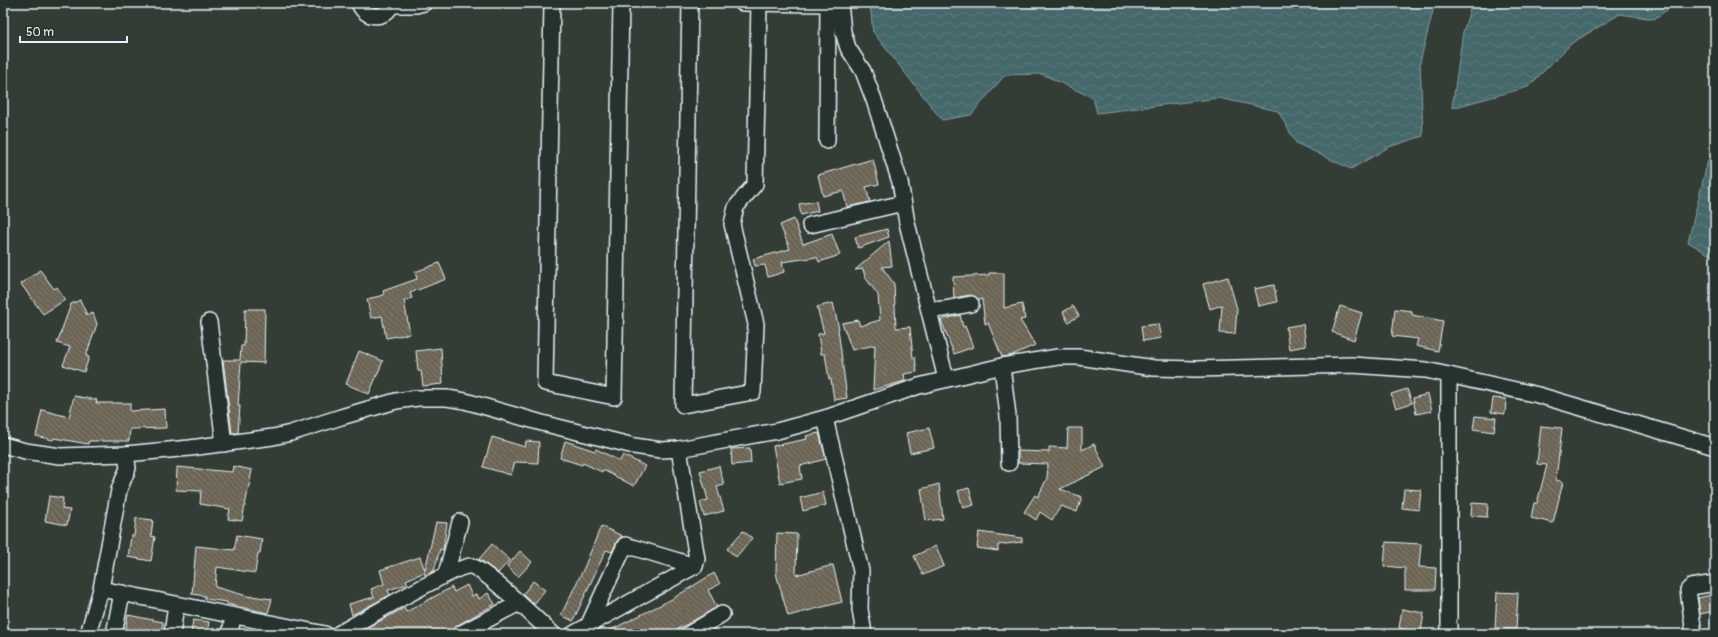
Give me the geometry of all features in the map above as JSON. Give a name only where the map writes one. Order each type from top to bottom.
[{"type":"street","points":[[359,3],[361,9],[369,15],[377,16],[384,14],[392,4],[416,6],[424,3]]},
{"type":"street","points":[[552,3],[545,383],[614,397],[621,3]]},
{"type":"street","points":[[690,3],[684,406],[753,392],[756,324],[732,224],[736,207],[755,184],[759,3]]},
{"type":"street","points":[[742,3],[832,3]]},
{"type":"street","points":[[827,141],[832,3]]},
{"type":"street","points":[[832,3],[848,48],[863,71],[874,100],[900,182],[913,248],[930,310],[934,335],[946,379]]},
{"type":"street","points":[[810,225],[903,203]]},
{"type":"street","points":[[930,310],[944,310],[971,304]]},
{"type":"street","points":[[209,322],[224,444]]},
{"type":"street","points":[[3,445],[25,451],[60,456],[126,454],[224,444],[291,433],[396,401],[418,398],[440,398],[465,401],[542,423],[634,446],[661,450],[679,449],[777,431],[825,418],[919,386],[1002,366],[1058,358],[1079,357],[1154,368],[1196,369],[1352,365],[1426,370],[1538,395],[1715,447]]},
{"type":"street","points":[[1002,366],[1008,416],[1009,463]]},
{"type":"street","points":[[1449,375],[1449,634]]},
{"type":"street","points":[[825,418],[860,571],[860,609],[864,634]]},
{"type":"street","points":[[573,634],[695,566],[697,559],[679,449]]},
{"type":"street","points":[[88,634],[101,589],[119,490],[128,468],[126,454]]},
{"type":"street","points":[[446,574],[460,522]]},
{"type":"street","points":[[588,626],[625,545],[695,566]]},
{"type":"street","points":[[338,634],[446,574],[467,566],[475,568],[553,634]]},
{"type":"street","points":[[1694,634],[1688,590],[1690,587],[1715,583]]},
{"type":"street","points":[[101,589],[122,592],[291,630],[325,634]]},
{"type":"street","points":[[114,634],[122,592]]},
{"type":"street","points":[[460,634],[519,604]]},
{"type":"street","points":[[172,634],[176,605]]},
{"type":"street","points":[[689,634],[722,614]]},
{"type":"street","points":[[230,634],[233,616]]},
{"type":"water","points":[[870,3],[1435,3],[1420,62],[1423,136],[1389,147],[1351,169],[1296,143],[1278,111],[1219,98],[1097,113],[1093,98],[1042,74],[1005,75],[971,115],[942,120],[873,32]]},
{"type":"water","points":[[1472,3],[1677,3],[1654,19],[1620,14],[1572,43],[1528,87],[1452,108],[1463,32]]},
{"type":"water","points":[[1715,156],[1715,258],[1688,242],[1708,160]]},
{"type":"building","points":[[873,159],[879,184],[866,187],[870,202],[847,207],[843,191],[823,196],[818,175]]},
{"type":"building","points":[[816,201],[818,211],[801,215],[799,204]]},
{"type":"building","points":[[794,219],[803,244],[832,234],[840,255],[819,262],[817,257],[782,262],[784,272],[768,277],[765,265],[755,266],[753,259],[790,249],[780,225]]},
{"type":"building","points":[[887,229],[889,237],[858,248],[855,237]]},
{"type":"building","points":[[889,241],[892,266],[882,267],[894,284],[896,328],[910,327],[913,358],[915,357],[917,372],[904,374],[905,381],[873,390],[875,345],[852,350],[842,323],[858,320],[860,326],[880,320],[878,295],[865,277],[863,269],[855,270]]},
{"type":"building","points":[[439,263],[446,279],[410,293],[412,298],[404,301],[410,334],[386,338],[382,316],[371,318],[367,299],[384,295],[383,291],[417,279],[415,272]]},
{"type":"building","points":[[40,270],[54,289],[57,287],[65,300],[43,314],[21,284]]},
{"type":"building","points":[[989,273],[1004,273],[1004,308],[1022,304],[1025,319],[1020,320],[1035,345],[1010,356],[1002,357],[988,323],[985,324],[982,299],[979,300],[970,295],[954,298],[953,277],[989,275]]},
{"type":"building","points":[[1228,277],[1237,309],[1235,334],[1220,333],[1222,305],[1210,309],[1203,284]]},
{"type":"building","points":[[1274,285],[1277,302],[1258,306],[1254,289]]},
{"type":"building","points":[[80,300],[87,315],[93,313],[97,324],[86,356],[89,357],[84,372],[63,365],[70,347],[57,343],[71,304]]},
{"type":"building","points":[[833,303],[839,329],[847,398],[834,400],[825,354],[821,354],[818,334],[824,333],[817,307]]},
{"type":"building","points":[[1073,306],[1079,316],[1068,322],[1063,312]]},
{"type":"building","points":[[1340,306],[1362,313],[1354,340],[1332,332]]},
{"type":"building","points":[[245,309],[265,309],[264,363],[241,362],[238,433],[232,433],[223,360],[240,360],[241,346],[244,346]]},
{"type":"building","points":[[1395,309],[1412,311],[1412,315],[1443,321],[1438,351],[1416,346],[1418,339],[1392,336]]},
{"type":"building","points":[[960,315],[963,327],[965,326],[973,347],[954,354],[941,320]]},
{"type":"building","points":[[1158,324],[1161,338],[1143,341],[1141,326]]},
{"type":"building","points":[[1303,324],[1306,346],[1289,349],[1286,327]]},
{"type":"building","points":[[441,348],[443,384],[423,386],[421,371],[418,371],[416,351]]},
{"type":"building","points":[[359,351],[383,361],[369,394],[346,384]]},
{"type":"building","points":[[1407,389],[1412,403],[1396,408],[1391,394]]},
{"type":"building","points":[[1428,394],[1432,411],[1416,414],[1413,398]]},
{"type":"building","points":[[74,396],[97,400],[96,403],[130,403],[130,411],[165,409],[166,428],[130,429],[129,441],[89,441],[88,444],[54,438],[53,440],[36,436],[42,410],[69,417]]},
{"type":"building","points":[[1493,398],[1506,399],[1505,414],[1491,412]]},
{"type":"building","points":[[1475,416],[1496,418],[1494,432],[1473,429]]},
{"type":"building","points":[[1541,426],[1562,428],[1556,480],[1563,482],[1553,523],[1531,518],[1534,503],[1537,503],[1547,465],[1537,464]]},
{"type":"building","points":[[929,428],[934,448],[910,453],[906,433]]},
{"type":"building","points":[[1068,428],[1082,428],[1082,450],[1094,444],[1105,467],[1060,489],[1082,497],[1077,512],[1061,506],[1052,520],[1040,512],[1036,520],[1024,512],[1035,495],[1038,497],[1047,478],[1048,464],[1018,463],[1018,451],[1049,452],[1049,447],[1067,448]]},
{"type":"building","points":[[819,433],[826,459],[800,466],[802,479],[780,483],[773,446],[807,439],[806,436]]},
{"type":"building","points":[[492,437],[525,447],[526,441],[539,442],[538,463],[515,462],[511,475],[483,467]]},
{"type":"building","points":[[565,441],[595,451],[596,449],[620,461],[623,455],[645,466],[634,486],[603,470],[602,472],[583,463],[582,465],[560,458]]},
{"type":"building","points":[[750,448],[751,463],[732,465],[731,449]]},
{"type":"building","points":[[233,466],[252,470],[242,521],[228,519],[230,509],[200,504],[201,491],[176,490],[177,467],[232,472]]},
{"type":"building","points":[[719,466],[724,485],[717,487],[724,511],[704,516],[700,502],[708,500],[700,471]]},
{"type":"building","points":[[939,484],[943,519],[926,521],[921,489]]},
{"type":"building","points":[[969,488],[974,505],[963,508],[958,491]]},
{"type":"building","points":[[1404,489],[1421,490],[1419,510],[1402,508]]},
{"type":"building","points":[[823,492],[826,505],[803,511],[800,498]]},
{"type":"building","points":[[49,496],[63,498],[62,509],[70,510],[67,525],[45,521]]},
{"type":"building","points":[[1472,503],[1488,504],[1487,517],[1471,516]]},
{"type":"building","points":[[136,518],[153,520],[151,536],[155,537],[151,561],[128,557],[131,536],[134,536]]},
{"type":"building","points":[[436,522],[447,523],[443,550],[440,549],[434,571],[426,575],[424,574],[425,572],[406,580],[408,584],[388,590],[390,595],[352,615],[349,604],[374,597],[371,589],[384,584],[380,570],[420,557],[425,570]]},
{"type":"building","points":[[601,526],[622,536],[617,541],[612,552],[606,550],[573,621],[561,615],[584,568]]},
{"type":"building","points":[[743,531],[752,538],[736,557],[727,549]]},
{"type":"building","points":[[979,532],[1022,538],[1022,542],[998,545],[998,551],[977,548]]},
{"type":"building","points":[[777,533],[797,534],[796,575],[833,565],[842,602],[788,616],[776,573]]},
{"type":"building","points":[[237,535],[262,539],[255,573],[217,567],[215,587],[251,597],[272,599],[268,613],[227,604],[227,602],[205,599],[205,596],[192,594],[196,546],[234,550]]},
{"type":"building","points":[[1386,542],[1421,544],[1419,567],[1436,568],[1435,590],[1405,590],[1405,568],[1384,566]]},
{"type":"building","points":[[492,544],[510,560],[498,573],[479,559]]},
{"type":"building","points":[[936,546],[944,566],[923,575],[914,556]]},
{"type":"building","points":[[520,551],[532,562],[518,577],[507,566]]},
{"type":"building","points":[[714,573],[720,584],[708,590],[717,607],[691,622],[669,634],[603,634],[672,599]]},
{"type":"building","points":[[533,581],[545,590],[534,604],[523,594]]},
{"type":"building","points":[[467,585],[472,596],[477,594],[479,599],[488,593],[495,604],[456,626],[452,630],[451,634],[361,634],[360,632],[404,608],[406,612],[452,587],[454,592]]},
{"type":"building","points":[[1497,592],[1518,593],[1516,629],[1495,628]]},
{"type":"building","points":[[1715,594],[1715,611],[1700,614],[1698,598]]},
{"type":"building","points":[[1402,609],[1424,613],[1421,632],[1399,628]]},
{"type":"building","points":[[128,615],[163,622],[161,634],[125,634]]},
{"type":"building","points":[[193,620],[209,622],[207,634],[191,634]]}]
